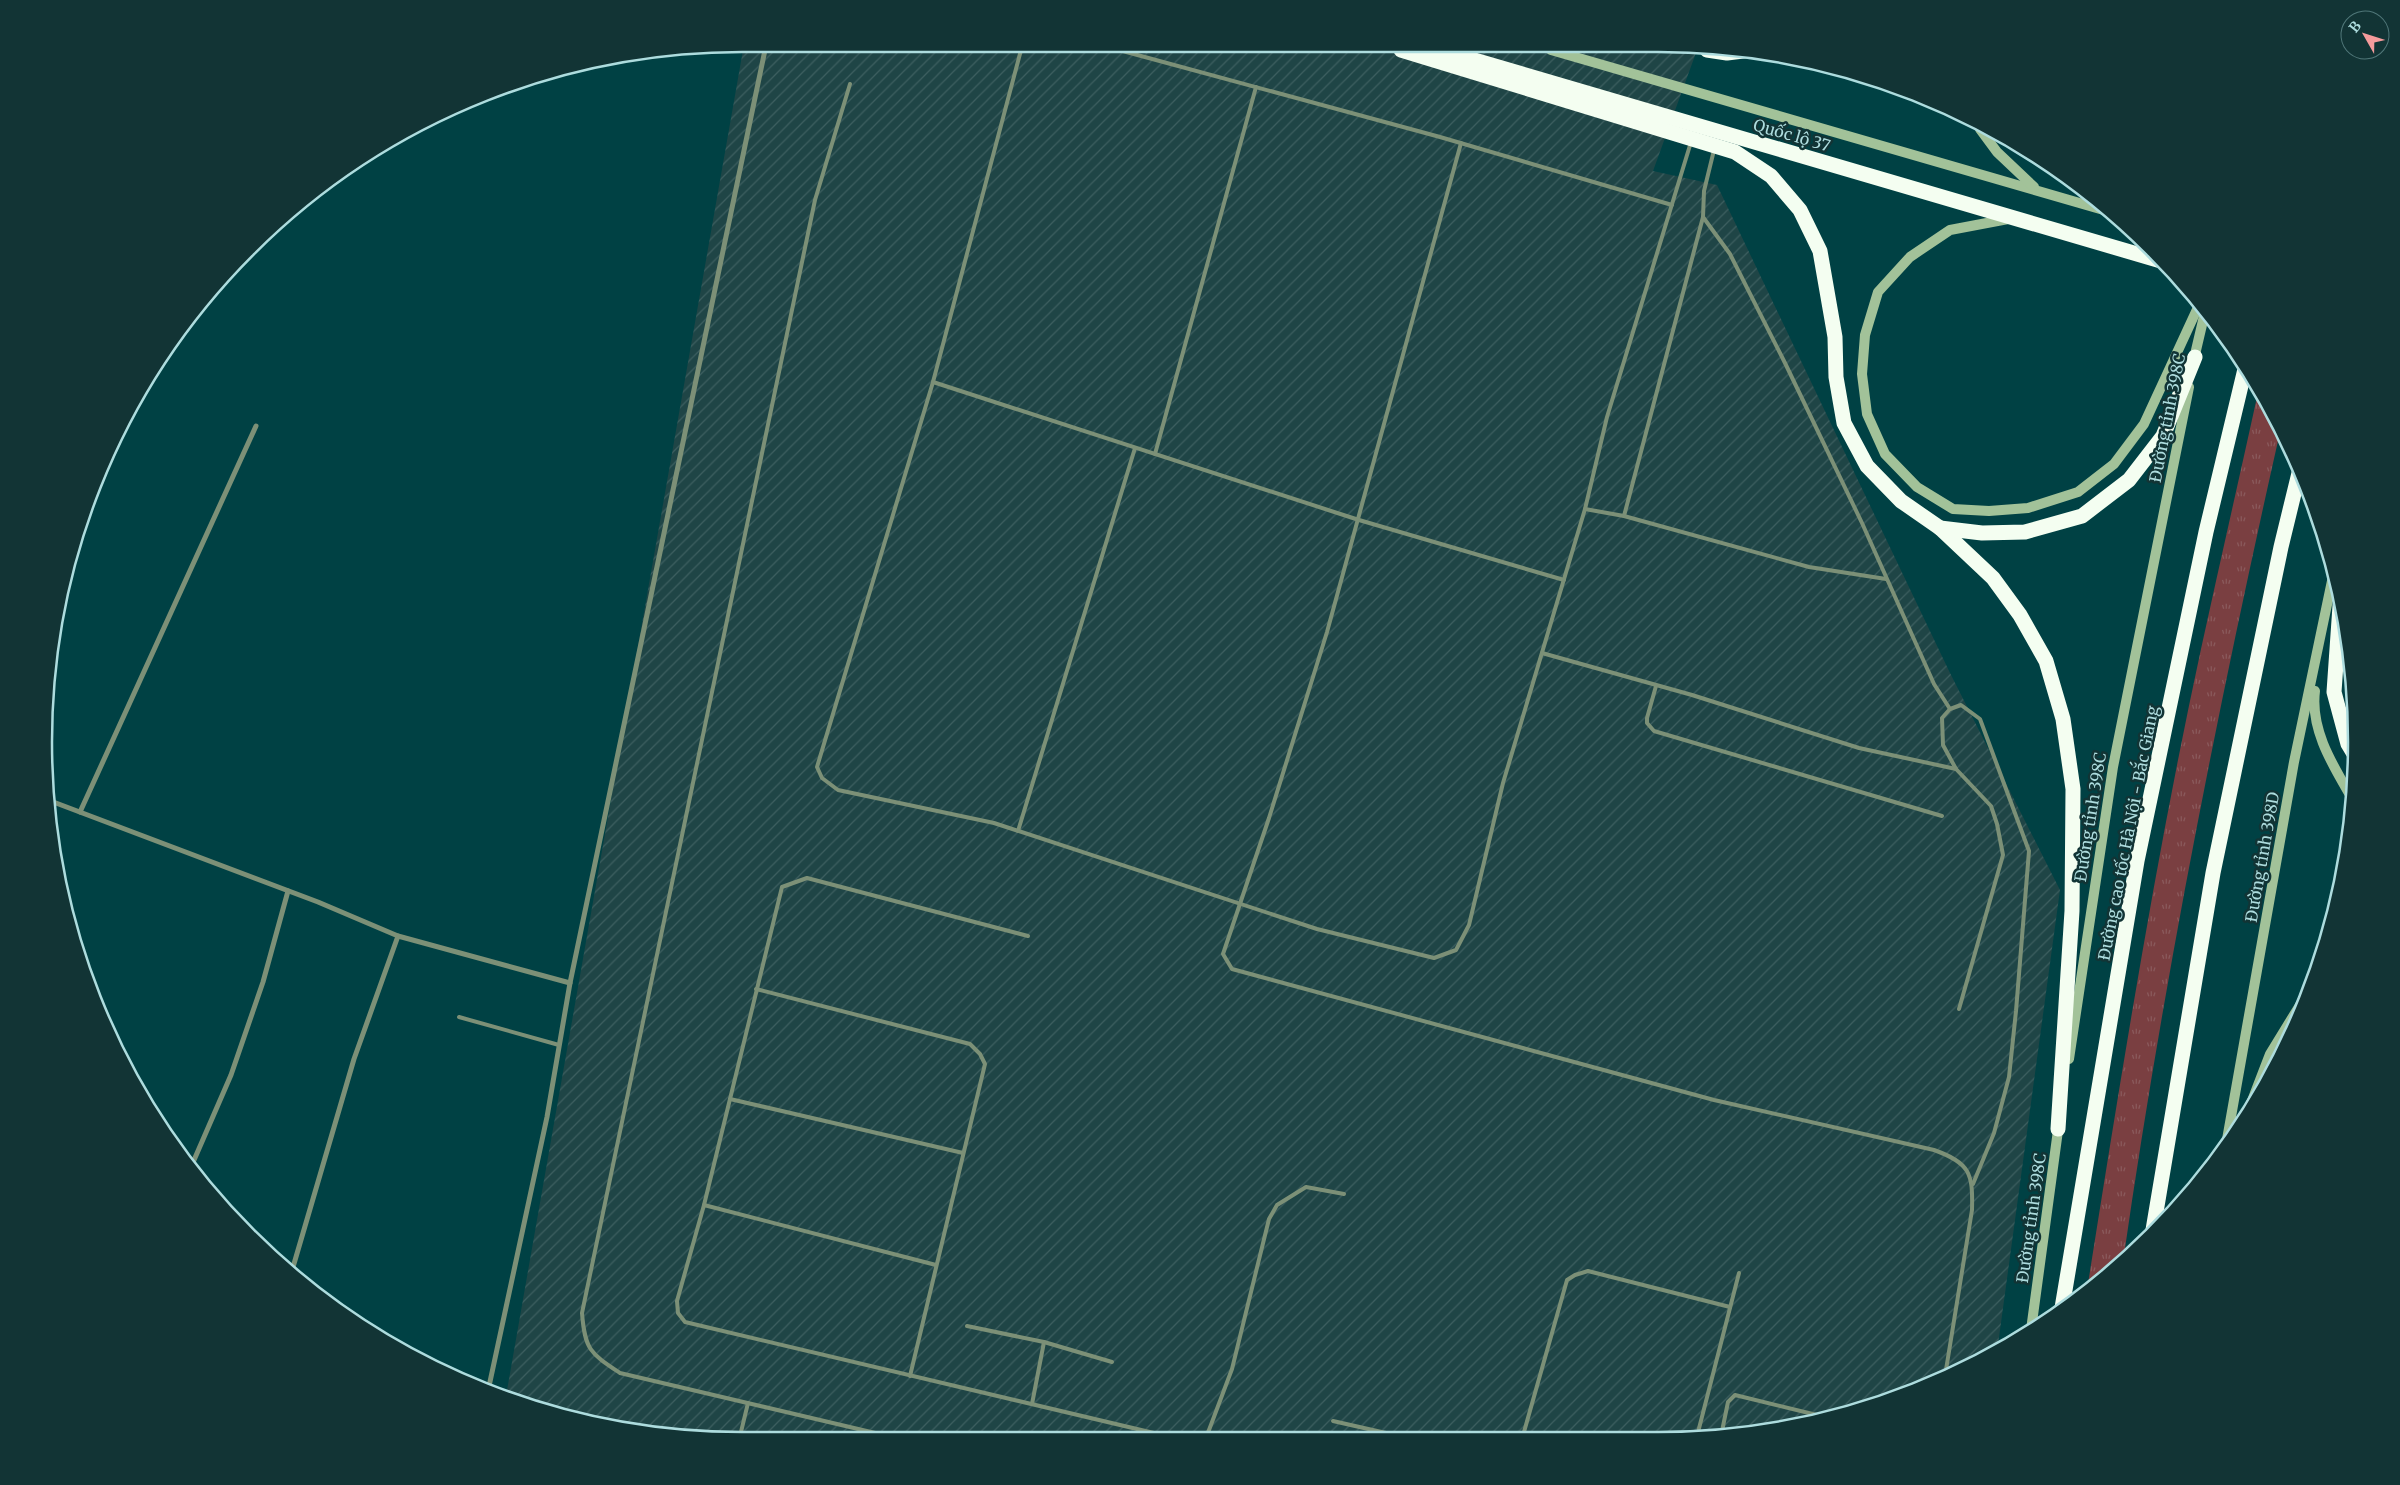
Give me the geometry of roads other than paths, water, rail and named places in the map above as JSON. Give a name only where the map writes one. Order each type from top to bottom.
[{"type":"highway","points":[[1408,52],[1735,152],[1771,176],[1800,210],[1820,251],[1835,337],[1836,377],[1844,423],[1867,466],[1901,501],[1940,528],[1993,578],[2020,615],[2046,661],[2063,720],[2073,789],[2072,901],[2058,1129]]},
{"type":"highway","name":"Quốc lộ 37","points":[[1447,52],[2146,257]]},
{"type":"highway","points":[[1940,528],[1982,533],[2025,532],[2082,516],[2129,480],[2163,436],[2194,357]]},
{"type":"highway","name":"Đường cao tốc Hà Nội - Bắc Giang","points":[[2063,1300],[2138,860],[2206,532],[2243,378]]},
{"type":"highway","points":[[2155,1220],[2213,873],[2281,547],[2297,483]]},
{"type":"highway","points":[[2338,631],[2334,692],[2348,744]]},
{"type":"main road","points":[[1558,52],[2091,206]]},
{"type":"main road","points":[[1985,135],[1997,152],[2036,189]]},
{"type":"main road","points":[[2012,218],[1950,230],[1910,256],[1878,292],[1865,335],[1862,374],[1867,414],[1885,454],[1917,487],[1953,509],[1989,511],[2028,508],[2078,492],[2114,464],[2144,424],[2196,311]]},
{"type":"main road","name":"Đường tỉnh 398C","points":[[2032,1321],[2058,1129],[2112,767],[2203,320]]},
{"type":"main road","name":"Đường tỉnh 398D","points":[[2229,1129],[2294,762],[2330,590]]},
{"type":"main road","points":[[2321,633],[2313,710],[2328,756],[2346,788]]},
{"type":"main road","points":[[2262,1074],[2270,1054],[2283,1033]]},
{"type":"street","points":[[489,1384],[548,1116],[570,983],[765,52]]},
{"type":"street","points":[[80,812],[256,426]]},
{"type":"street","points":[[55,803],[288,891],[398,936],[570,983]]},
{"type":"street","points":[[194,1161],[231,1076],[263,982],[288,891]]},
{"type":"street","points":[[293,1266],[354,1060],[398,936]]},
{"type":"lane","points":[[1019,52],[933,382],[817,767],[822,778],[838,790],[994,823],[1317,929],[1434,958],[1456,950],[1469,925],[1503,783],[1585,509],[1608,417],[1693,138]]},
{"type":"lane","points":[[1126,52],[1461,143],[1672,205]]},
{"type":"lane","points":[[850,84],[815,200],[582,1313],[584,1337],[593,1355],[620,1374],[870,1432]]},
{"type":"lane","points":[[1155,454],[1256,87]]},
{"type":"lane","points":[[1461,143],[1327,632],[1269,818],[1223,954],[1232,969],[1714,1100],[1934,1150],[1954,1158],[1966,1170],[1973,1184]]},
{"type":"lane","points":[[1624,516],[1704,218],[1704,191],[1716,145]]},
{"type":"lane","points":[[1704,218],[1730,254],[1786,364],[1934,684],[1950,709]]},
{"type":"lane","points":[[933,382],[1359,520],[1564,580]]},
{"type":"lane","points":[[1018,831],[1135,448]]},
{"type":"lane","points":[[1585,509],[1624,516],[1809,567],[1887,579]]},
{"type":"lane","points":[[1542,653],[1692,695],[1859,748],[1956,769]]},
{"type":"lane","points":[[1656,686],[1647,718],[1654,731],[1942,816]]},
{"type":"lane","points":[[1946,1369],[1972,1210],[1973,1184],[1994,1133],[2009,1077],[2028,851],[1980,719],[1961,705],[1950,709],[1942,718],[1943,746],[1956,769],[1991,806],[1997,824],[2003,855],[1959,1009]]},
{"type":"lane","points":[[1028,936],[806,878],[782,887],[704,1205],[678,1301],[678,1313],[685,1322],[1150,1432]]},
{"type":"lane","points":[[756,989],[970,1044],[980,1054],[985,1064],[910,1376]]},
{"type":"lane","points":[[459,1017],[559,1045]]},
{"type":"lane","points":[[730,1099],[963,1153]]},
{"type":"lane","points":[[1208,1432],[1232,1369],[1269,1219],[1277,1205],[1306,1187],[1344,1194]]},
{"type":"lane","points":[[704,1205],[936,1265]]},
{"type":"lane","points":[[1524,1432],[1568,1280],[1575,1275],[1588,1272],[1730,1307]]},
{"type":"lane","points":[[1698,1431],[1739,1273]]},
{"type":"lane","points":[[967,1326],[1044,1342],[1112,1362]]},
{"type":"lane","points":[[1032,1404],[1044,1342]]},
{"type":"lane","points":[[1722,1429],[1728,1402],[1735,1395],[1814,1414]]},
{"type":"lane","points":[[741,1432],[748,1404]]},
{"type":"lane","points":[[1333,1421],[1382,1432]]}]
